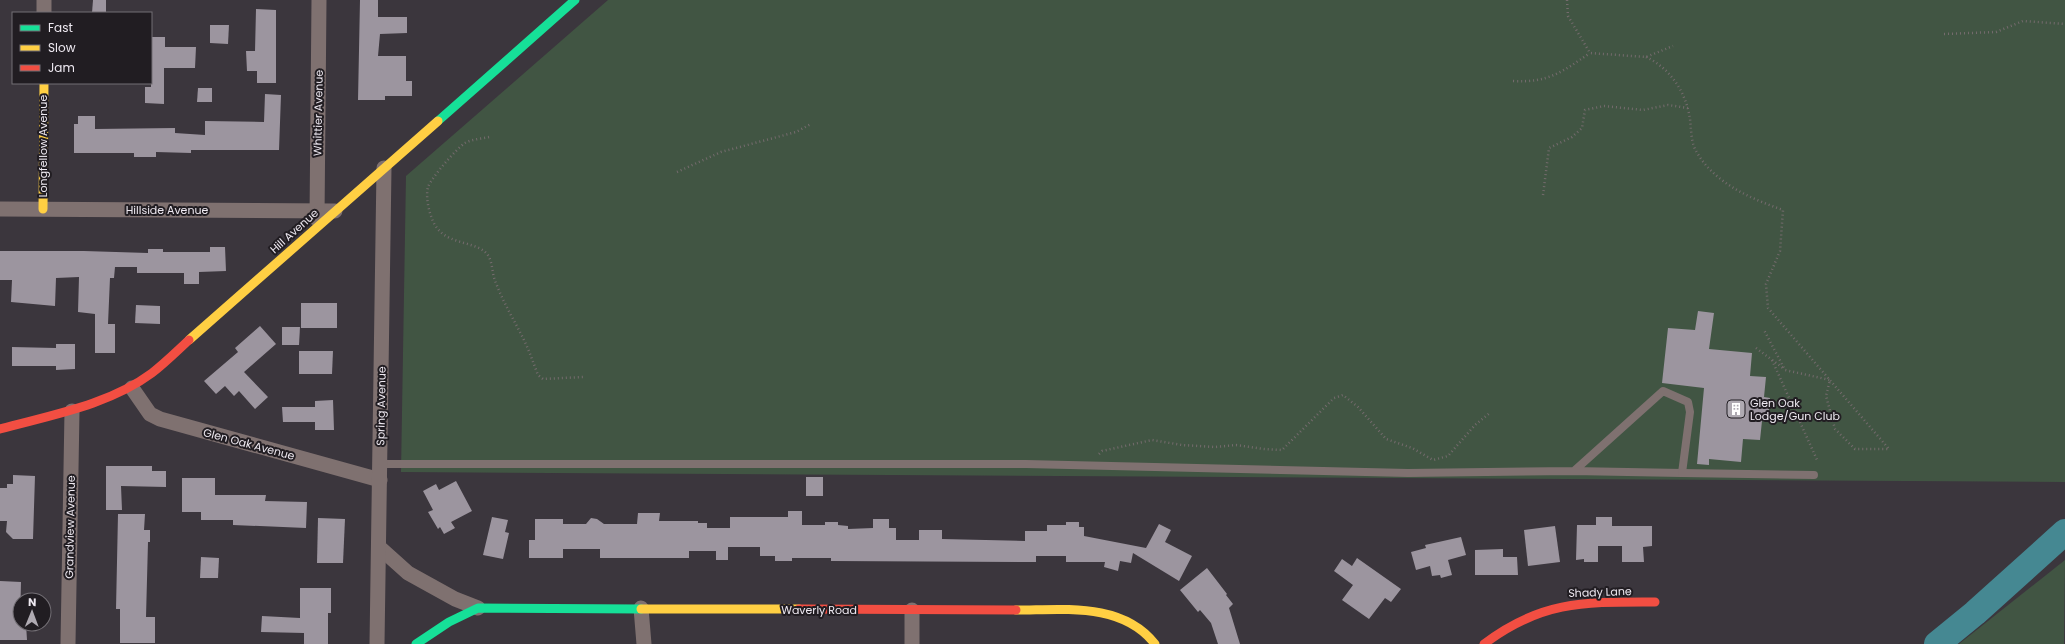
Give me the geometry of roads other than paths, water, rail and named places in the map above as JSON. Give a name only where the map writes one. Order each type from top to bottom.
[{"type":"street","points":[[44,0],[44,12]]},
{"type":"street","name":"Whittier Avenue","points":[[317,226],[319,0]]},
{"type":"street","name":"Hill Avenue","points":[[0,430],[72,410],[132,388],[173,356],[317,226],[575,0]]},
{"type":"street","name":"Longfellow Avenue","points":[[43,209],[44,84]]},
{"type":"street","name":"Spring Avenue","points":[[377,644],[384,168]]},
{"type":"street","name":"Hillside Avenue","points":[[0,209],[335,211]]},
{"type":"street","name":"Glen Oak Avenue","points":[[132,388],[147,410],[160,419],[380,480]]},
{"type":"street","name":"Grandview Avenue","points":[[68,644],[72,410]]},
{"type":"street","name":"Waverly Road","points":[[379,547],[408,573],[455,599],[478,608],[1097,611],[1112,614],[1125,620],[1154,642]]},
{"type":"street","name":"Shady Lane","points":[[1484,644],[1509,626],[1529,616],[1563,605],[1594,602],[1655,602]]},
{"type":"street","name":"Waverly Road","points":[[416,644],[449,622],[478,608]]},
{"type":"street","points":[[641,608],[644,644]]},
{"type":"street","points":[[912,610],[912,644]]},
{"type":"lane","points":[[1574,471],[1663,392],[1688,402],[1690,412],[1682,473]]},
{"type":"lane","points":[[380,464],[1026,464],[1401,473],[1574,471],[1814,474]]},
{"type":"waterway","points":[[1937,644],[1975,613],[2065,532]]},
{"type":"place","name":"Glen Oak Lodge/Gun Club","points":[[1736,409]]}]
